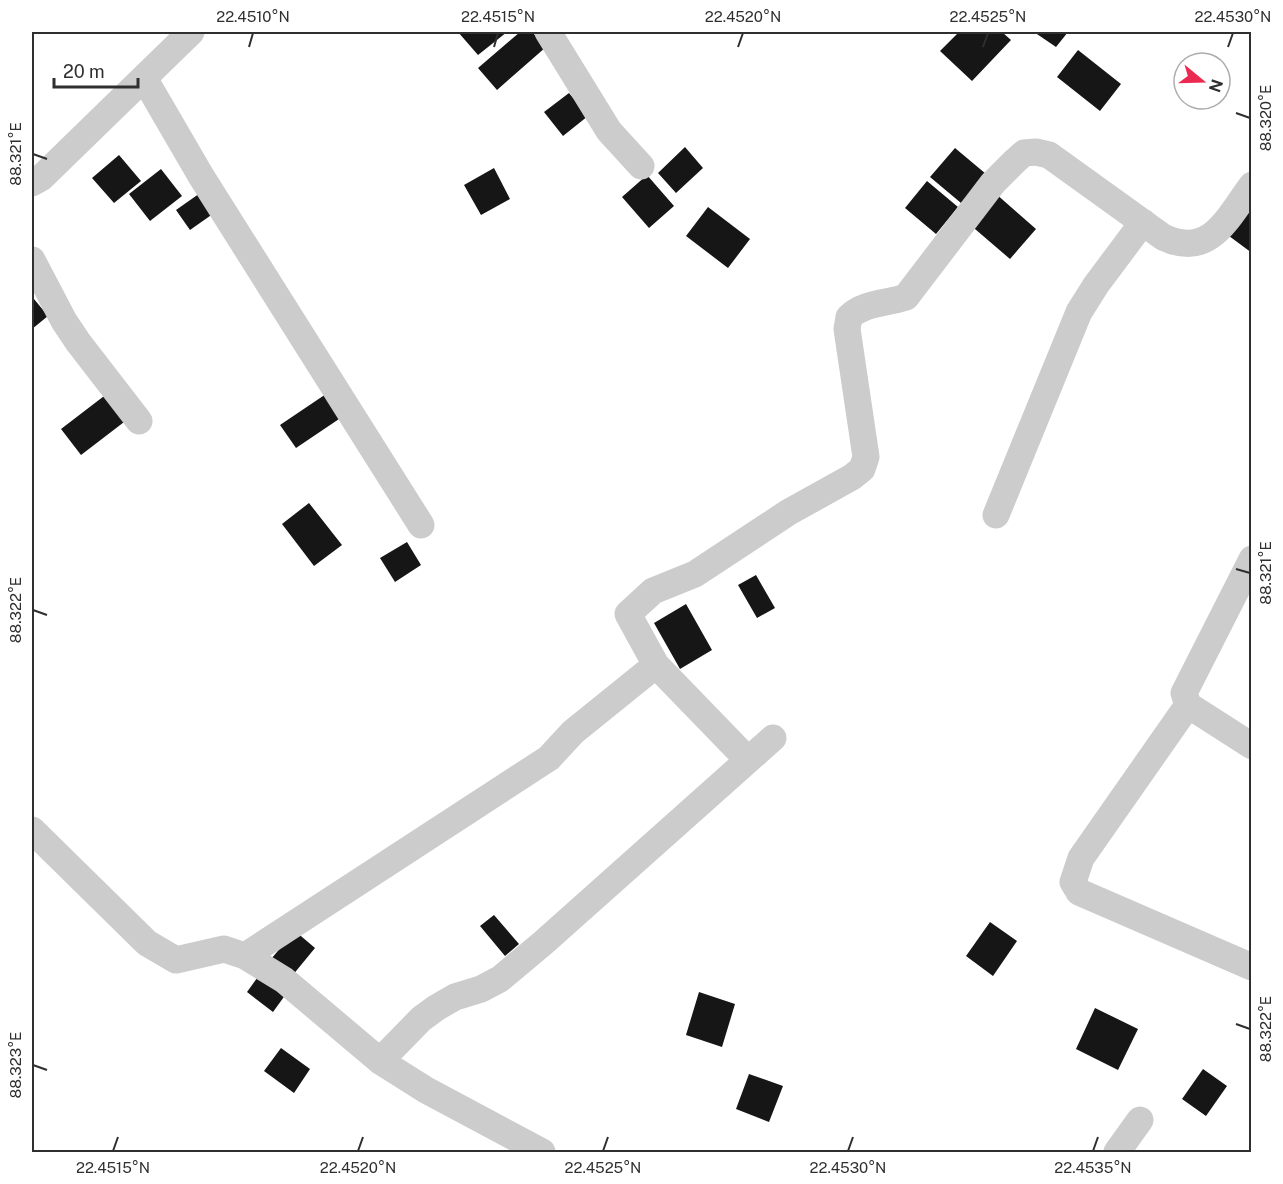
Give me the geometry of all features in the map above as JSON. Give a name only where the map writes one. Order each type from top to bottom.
[{"type":"street","points":[[32,183],[41,178],[191,32]]},
{"type":"street","points":[[548,32],[609,131],[641,166]]},
{"type":"street","points":[[144,78],[214,196],[421,525]]},
{"type":"street","points":[[748,760],[656,666],[628,614],[653,591],[695,574],[789,512],[852,477],[862,469],[866,457],[847,330],[849,317],[866,306],[906,297],[993,183],[1024,153],[1036,152],[1049,155],[1175,243],[1193,245],[1207,240],[1218,230],[1251,185]]},
{"type":"street","points":[[996,515],[1079,312],[1143,222]]},
{"type":"street","points":[[32,260],[64,321],[139,421]]},
{"type":"street","points":[[1251,559],[1184,693],[1188,705],[1251,746]]},
{"type":"street","points":[[245,956],[549,758],[573,732],[656,666]]},
{"type":"street","points":[[1188,705],[1081,858],[1073,882],[1079,892],[1251,967]]},
{"type":"street","points":[[380,1061],[421,1019],[436,1008],[455,997],[482,989],[500,979],[773,738]]},
{"type":"street","points":[[32,830],[147,943],[176,960],[224,949],[245,956],[284,980],[380,1061],[426,1090],[542,1152]]},
{"type":"street","points":[[1118,1152],[1140,1120]]},
{"type":"building","points":[[458,32],[507,32],[478,55]]},
{"type":"building","points":[[520,32],[532,32],[546,47],[497,90],[478,68]]},
{"type":"building","points":[[959,32],[1002,32],[1011,40],[972,81],[940,51]]},
{"type":"building","points":[[1034,32],[1068,32],[1056,47]]},
{"type":"building","points":[[1078,50],[1121,84],[1100,111],[1057,77]]},
{"type":"building","points":[[569,93],[588,116],[563,136],[544,112]]},
{"type":"building","points":[[685,147],[703,168],[676,193],[658,173]]},
{"type":"building","points":[[955,148],[986,174],[961,203],[930,177]]},
{"type":"building","points":[[119,155],[141,181],[114,203],[92,178]]},
{"type":"building","points":[[494,168],[510,199],[481,215],[464,185]]},
{"type":"building","points":[[161,169],[182,196],[150,221],[129,194]]},
{"type":"building","points":[[647,175],[674,206],[649,228],[622,197]]},
{"type":"building","points":[[927,181],[958,207],[936,234],[905,208]]},
{"type":"building","points":[[203,191],[217,211],[190,230],[176,210]]},
{"type":"building","points":[[995,193],[1036,229],[1010,259],[968,223]]},
{"type":"building","points":[[708,207],[750,239],[728,268],[686,236]]},
{"type":"building","points":[[1252,209],[1252,253],[1225,233]]},
{"type":"building","points":[[34,299],[48,316],[32,329],[32,301]]},
{"type":"building","points":[[108,393],[128,419],[81,455],[61,429]]},
{"type":"building","points":[[326,394],[342,417],[296,448],[280,425]]},
{"type":"building","points":[[309,503],[342,545],[314,566],[282,524]]},
{"type":"building","points":[[407,542],[421,565],[395,582],[380,558]]},
{"type":"building","points":[[756,575],[775,608],[757,618],[738,585]]},
{"type":"building","points":[[686,604],[712,650],[680,669],[654,623]]},
{"type":"building","points":[[494,915],[519,944],[505,956],[480,926]]},
{"type":"building","points":[[990,922],[1017,941],[993,976],[966,956]]},
{"type":"building","points":[[295,931],[315,948],[292,976],[271,959]]},
{"type":"building","points":[[260,974],[286,994],[273,1012],[247,992]]},
{"type":"building","points":[[699,992],[735,1004],[722,1047],[686,1035]]},
{"type":"building","points":[[1095,1008],[1138,1029],[1118,1070],[1076,1049]]},
{"type":"building","points":[[281,1048],[310,1069],[294,1093],[264,1071]]},
{"type":"building","points":[[1203,1069],[1227,1086],[1206,1116],[1182,1099]]},
{"type":"building","points":[[749,1074],[783,1086],[769,1122],[736,1109]]}]
